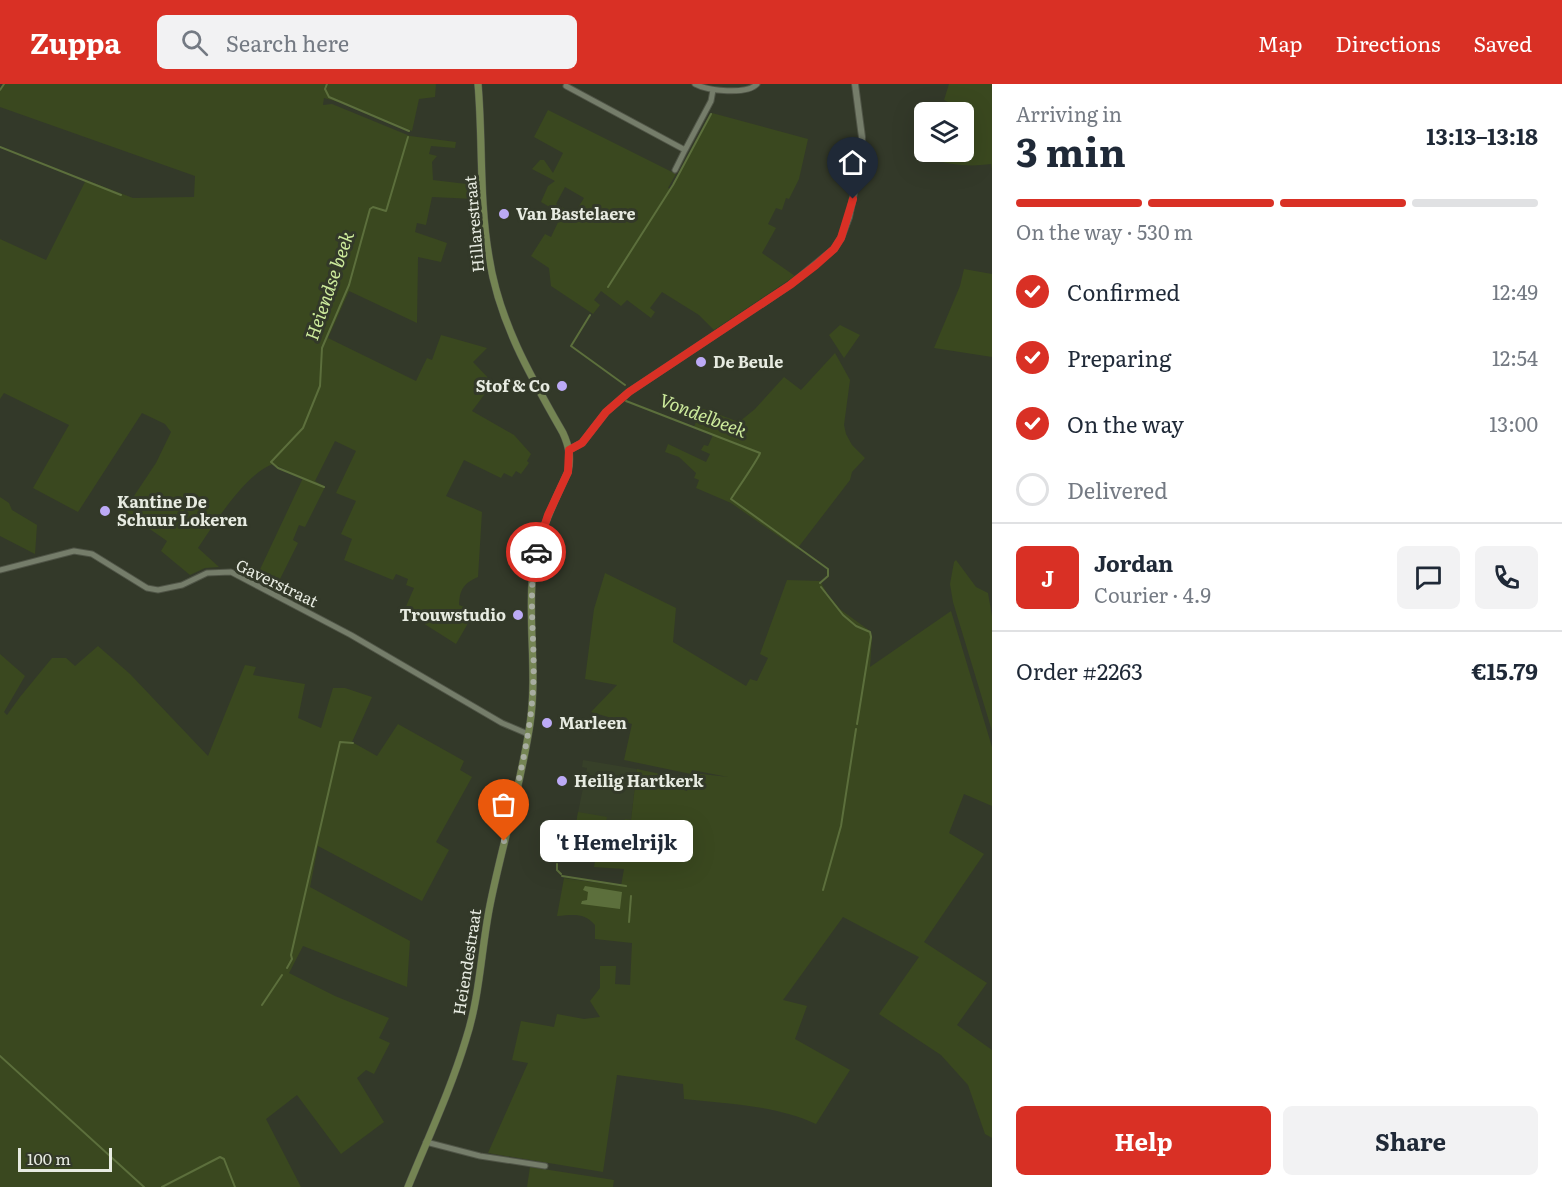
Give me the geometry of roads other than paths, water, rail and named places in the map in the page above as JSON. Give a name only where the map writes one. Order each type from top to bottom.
[{"type":"main road","name":"Hillarestraat","points":[[478,84],[486,237],[493,281],[510,334],[563,433],[569,450]]},
{"type":"main road","points":[[528,734],[533,686],[531,605],[533,571],[540,537],[568,472],[569,450]]},
{"type":"main road","name":"Heiendestraat","points":[[408,1187],[458,1062],[473,1014],[490,907],[528,734]]},
{"type":"street","points":[[695,84],[713,90],[748,89],[757,84]]},
{"type":"street","points":[[569,450],[582,443],[606,412],[629,392],[790,285],[834,249],[849,217],[861,159],[862,136],[855,84]]},
{"type":"street","points":[[566,86],[685,150]]},
{"type":"street","points":[[675,170],[711,101],[713,90]]},
{"type":"street","name":"Gaverstraat","points":[[0,570],[74,551],[92,554],[147,588],[158,590],[182,585],[207,573],[231,572],[351,635],[502,723],[528,734]]},
{"type":"street","points":[[426,1142],[480,1156],[546,1166]]},
{"type":"waterway","points":[[0,90],[4,84]]},
{"type":"waterway","name":"Heiendse beek","points":[[327,84],[325,89],[329,97],[409,131]]},
{"type":"waterway","name":"Vondelbeek","points":[[608,287],[673,185],[711,114]]},
{"type":"waterway","name":"Heiendse beek","points":[[324,487],[278,468],[271,462],[303,428],[320,386],[322,348],[349,285],[370,209],[373,207],[386,211],[408,137]]},
{"type":"waterway","points":[[0,147],[121,195]]},
{"type":"waterway","points":[[590,315],[571,346],[625,385]]},
{"type":"waterway","name":"Vondelbeek","points":[[626,401],[760,453],[731,499],[828,569],[828,576],[820,583]]},
{"type":"waterway","name":"Vondelbeek","points":[[821,587],[843,615],[856,626],[870,632],[857,724]]},
{"type":"waterway","points":[[823,890],[841,826],[856,729]]},
{"type":"waterway","points":[[287,968],[292,959],[291,955],[340,742],[353,743]]},
{"type":"waterway","points":[[557,864],[557,870],[561,874]]},
{"type":"waterway","points":[[562,876],[626,886]]},
{"type":"waterway","points":[[629,922],[631,896]]},
{"type":"waterway","points":[[262,1005],[282,975]]},
{"type":"waterway","points":[[0,1056],[144,1187]]},
{"type":"waterway","points":[[162,1187],[220,1157],[224,1159],[235,1187]]},
{"type":"place","name":"Van Bastelaere","points":[[504,214]]},
{"type":"place","name":"De Beule","points":[[701,362]]},
{"type":"place","name":"Stof & Co","points":[[562,386]]},
{"type":"place","name":"Kantine De Schuur Lokeren","points":[[105,511]]},
{"type":"place","name":"Trouwstudio","points":[[518,615]]},
{"type":"place","name":"Marleen","points":[[547,723]]},
{"type":"place","name":"Heilig Hartkerk","points":[[562,781]]},
{"type":"place","name":"'t Hemelrijk","points":[[504,841]]}]
